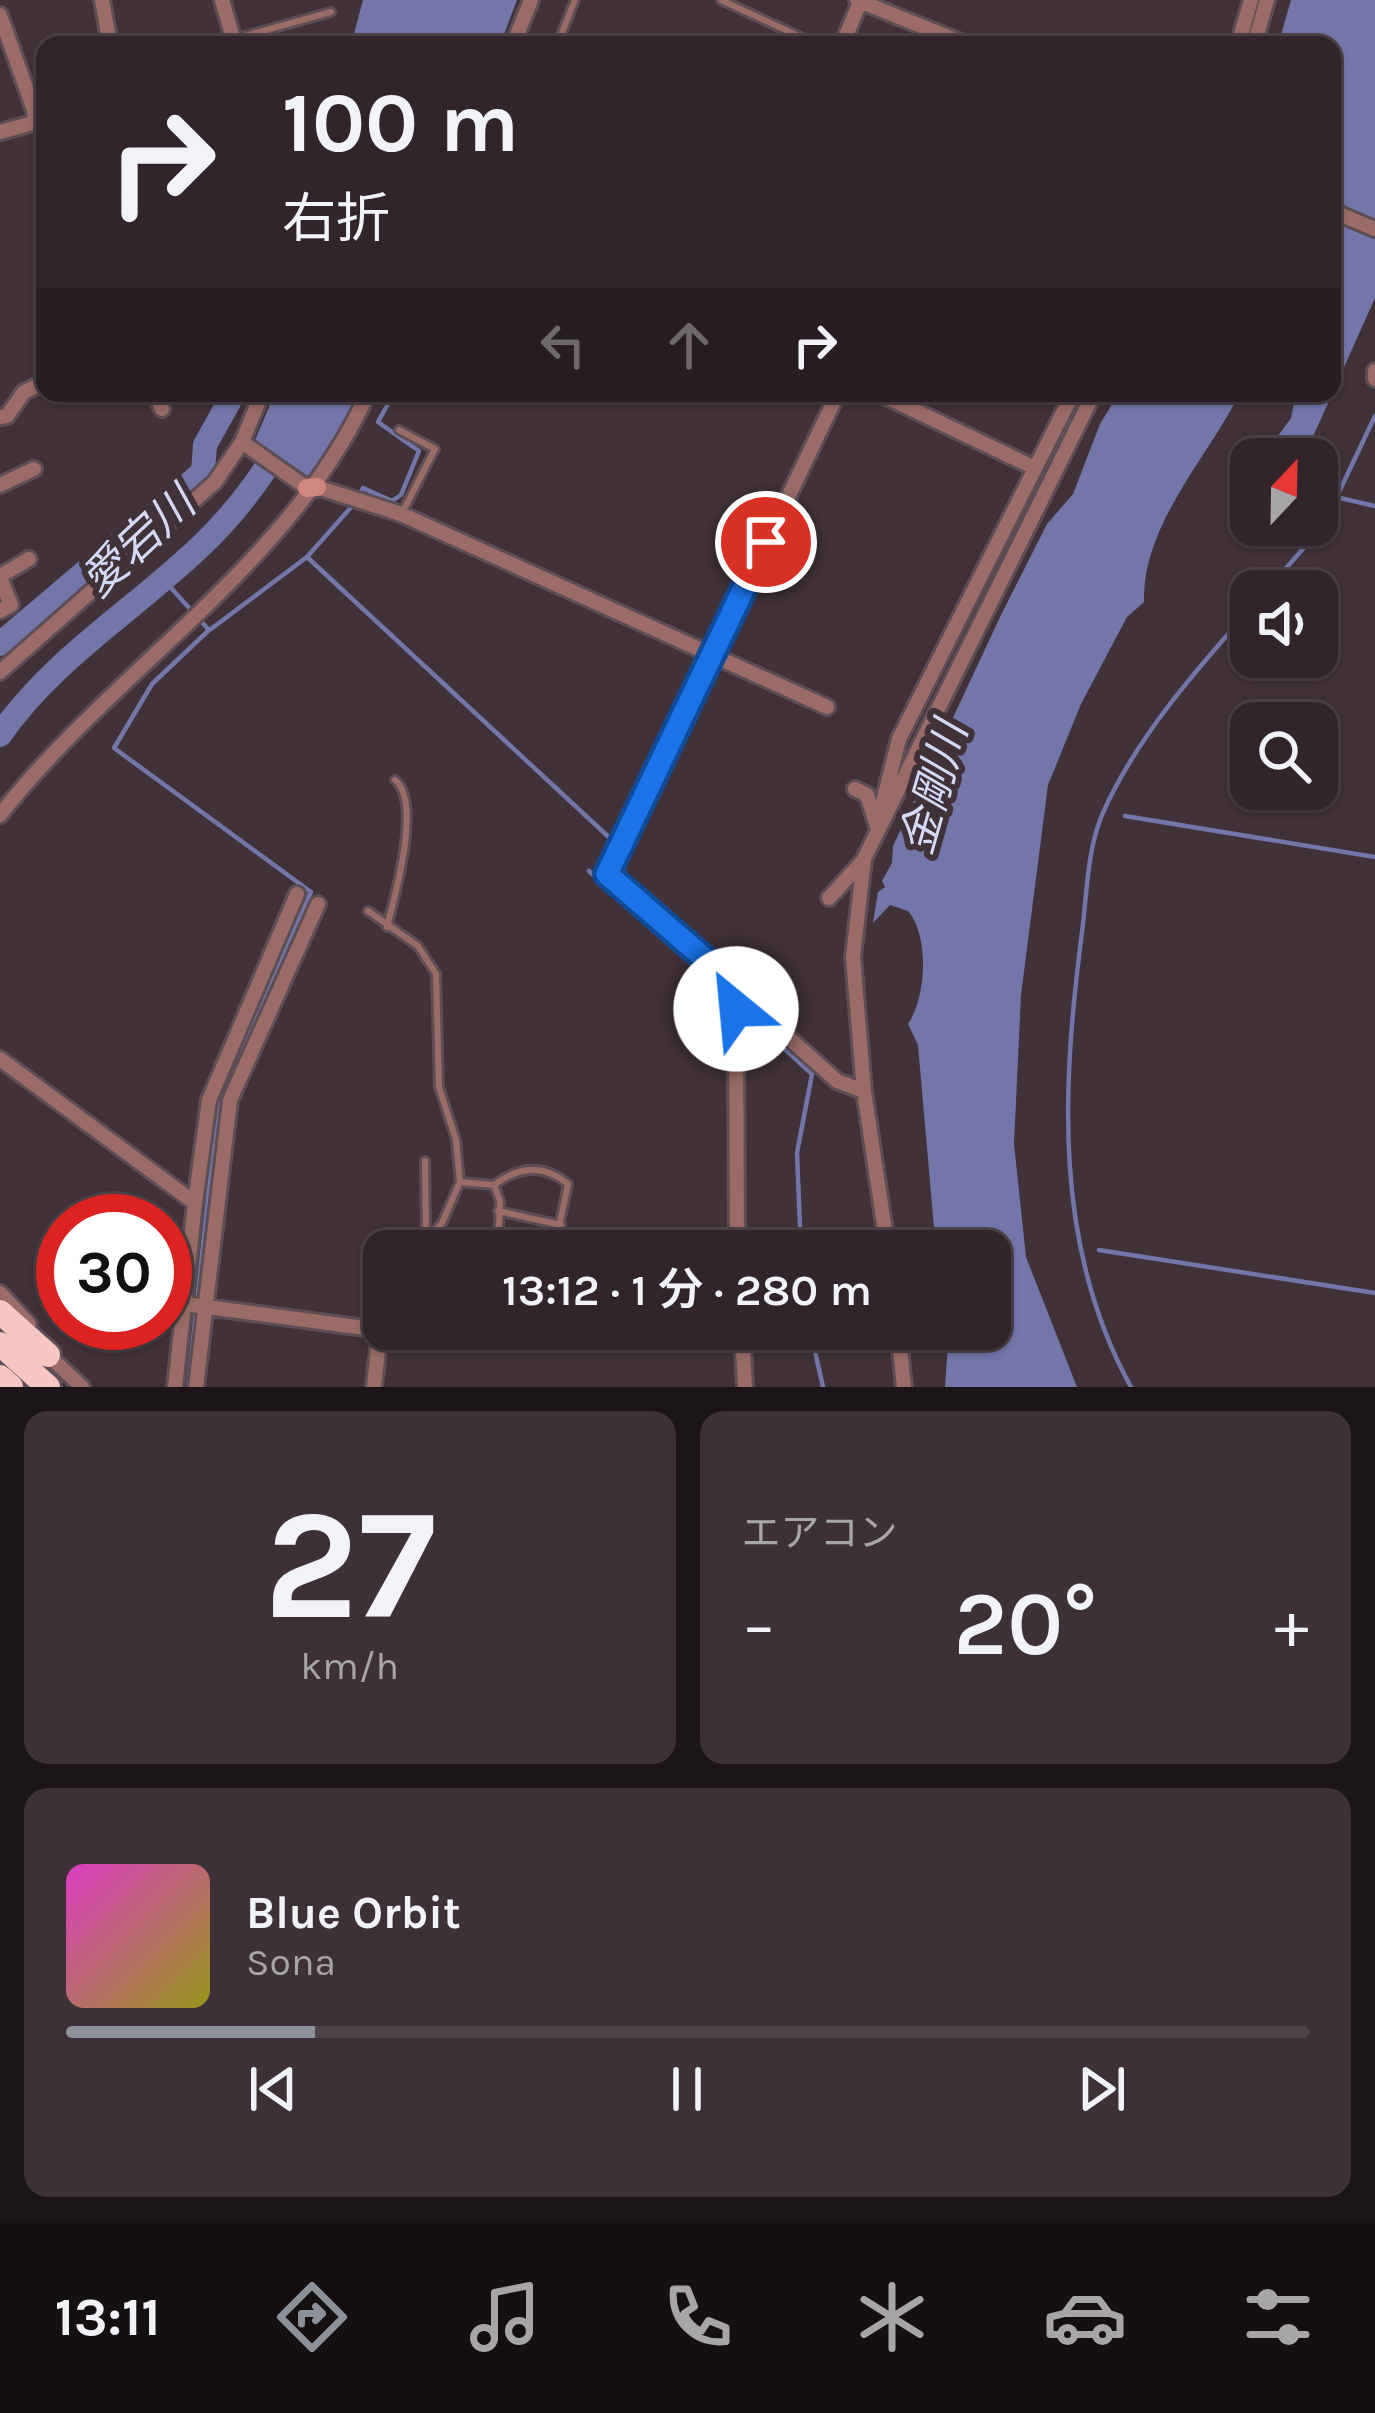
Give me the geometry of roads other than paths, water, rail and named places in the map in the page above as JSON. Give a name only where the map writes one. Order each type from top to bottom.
[{"type":"highway","points":[[0,1312],[48,1355]]},
{"type":"highway","points":[[0,1344],[48,1387]]},
{"type":"highway","points":[[0,1377],[11,1387]]},
{"type":"street","points":[[101,0],[108,36]]},
{"type":"street","points":[[222,0],[233,36]]},
{"type":"street","points":[[517,36],[531,0]]},
{"type":"street","points":[[845,36],[859,0],[946,36]]},
{"type":"street","points":[[1241,36],[1251,0]]},
{"type":"street","points":[[1257,36],[1267,0]]},
{"type":"street","points":[[0,15],[34,113],[32,123],[0,132]]},
{"type":"street","points":[[1341,215],[1375,229]]},
{"type":"street","points":[[0,417],[36,386]]},
{"type":"street","points":[[159,402],[163,409]]},
{"type":"street","points":[[0,672],[215,482],[242,442],[258,402]]},
{"type":"street","points":[[0,815],[85,719],[202,608],[312,488],[363,402]]},
{"type":"street","points":[[834,402],[607,874],[740,1001],[837,1081],[864,1091]]},
{"type":"street","points":[[897,402],[1035,468]]},
{"type":"street","points":[[878,826],[898,739],[1068,402]]},
{"type":"street","points":[[885,1230],[864,1091],[853,957],[864,860],[1090,402]]},
{"type":"street","points":[[242,442],[312,488],[346,494],[401,514],[827,707]]},
{"type":"street","points":[[0,485],[34,469]]},
{"type":"street","points":[[0,611],[11,605],[0,576],[29,559]]},
{"type":"street","points":[[855,789],[866,795],[878,826]]},
{"type":"street","points":[[829,898],[864,860]]},
{"type":"street","points":[[196,1387],[195,1203],[209,1100],[297,894]]},
{"type":"street","points":[[175,1387],[195,1305],[230,1100],[318,904]]},
{"type":"street","points":[[736,1230],[740,1001]]},
{"type":"street","points":[[0,1059],[195,1203]]},
{"type":"street","points":[[0,1293],[27,1321],[48,1355],[82,1387]]},
{"type":"street","points":[[195,1305],[363,1328]]},
{"type":"street","points":[[374,1387],[378,1350]]},
{"type":"street","points":[[743,1350],[746,1387]]},
{"type":"street","points":[[900,1350],[904,1387]]},
{"type":"lane","points":[[560,36],[575,0]]},
{"type":"lane","points":[[721,0],[799,36]]},
{"type":"lane","points":[[254,36],[331,12]]},
{"type":"lane","points":[[399,430],[435,449],[401,514]]},
{"type":"lane","points":[[387,927],[400,877],[407,800],[395,779]]},
{"type":"lane","points":[[368,911],[418,946],[436,974],[439,1087],[456,1140],[460,1182],[435,1230]]},
{"type":"lane","points":[[425,1161],[426,1230]]},
{"type":"lane","points":[[460,1182],[494,1186],[514,1170],[553,1171],[568,1184],[560,1230]]},
{"type":"lane","points":[[494,1186],[498,1230]]},
{"type":"lane","points":[[498,1211],[561,1225]]},
{"type":"water","points":[[363,0],[517,0],[503,36],[353,36]]},
{"type":"water","points":[[1291,0],[1375,0],[1375,298],[1341,374],[1341,36],[1281,36]]},
{"type":"water","points":[[271,402],[357,402],[312,479],[255,440]]},
{"type":"water","name":"金剛川","points":[[1113,402],[1235,402],[1165,519],[1146,574],[1144,602],[1127,617],[1081,704],[1048,785],[1021,995],[1014,1144],[1026,1257],[1077,1387],[945,1387],[948,1350],[1011,1350],[1011,1230],[934,1230],[918,1045],[908,1024],[922,982],[920,935],[908,911],[890,905],[873,923],[893,846],[1047,524],[1073,494]]},
{"type":"water","points":[[1294,402],[1328,402],[1312,438],[1276,438],[1291,418]]},
{"type":"waterway","points":[[0,644],[203,472],[205,445],[229,402]]},
{"type":"waterway","name":"愛宕川","points":[[0,735],[70,658],[220,527],[263,473],[305,402]]},
{"type":"waterway","points":[[359,495],[363,488],[392,501],[401,495],[419,451],[378,422],[389,402]]},
{"type":"waterway","points":[[1284,570],[1323,526],[1375,416]]},
{"type":"waterway","points":[[1340,498],[1375,506]]},
{"type":"waterway","points":[[353,505],[307,557],[613,841]]},
{"type":"waterway","points":[[211,629],[307,557]]},
{"type":"waterway","points":[[163,579],[209,630],[152,684],[114,748],[311,892],[219,1095],[188,1387]]},
{"type":"waterway","points":[[1131,1387],[1088,1278],[1070,1165],[1070,1049],[1090,858],[1102,815],[1131,759],[1230,632]]},
{"type":"waterway","points":[[1125,816],[1375,857]]},
{"type":"waterway","points":[[589,871],[812,1074],[797,1153],[800,1230]]},
{"type":"waterway","points":[[1099,1250],[1375,1293]]},
{"type":"waterway","points":[[815,1350],[823,1387]]}]
